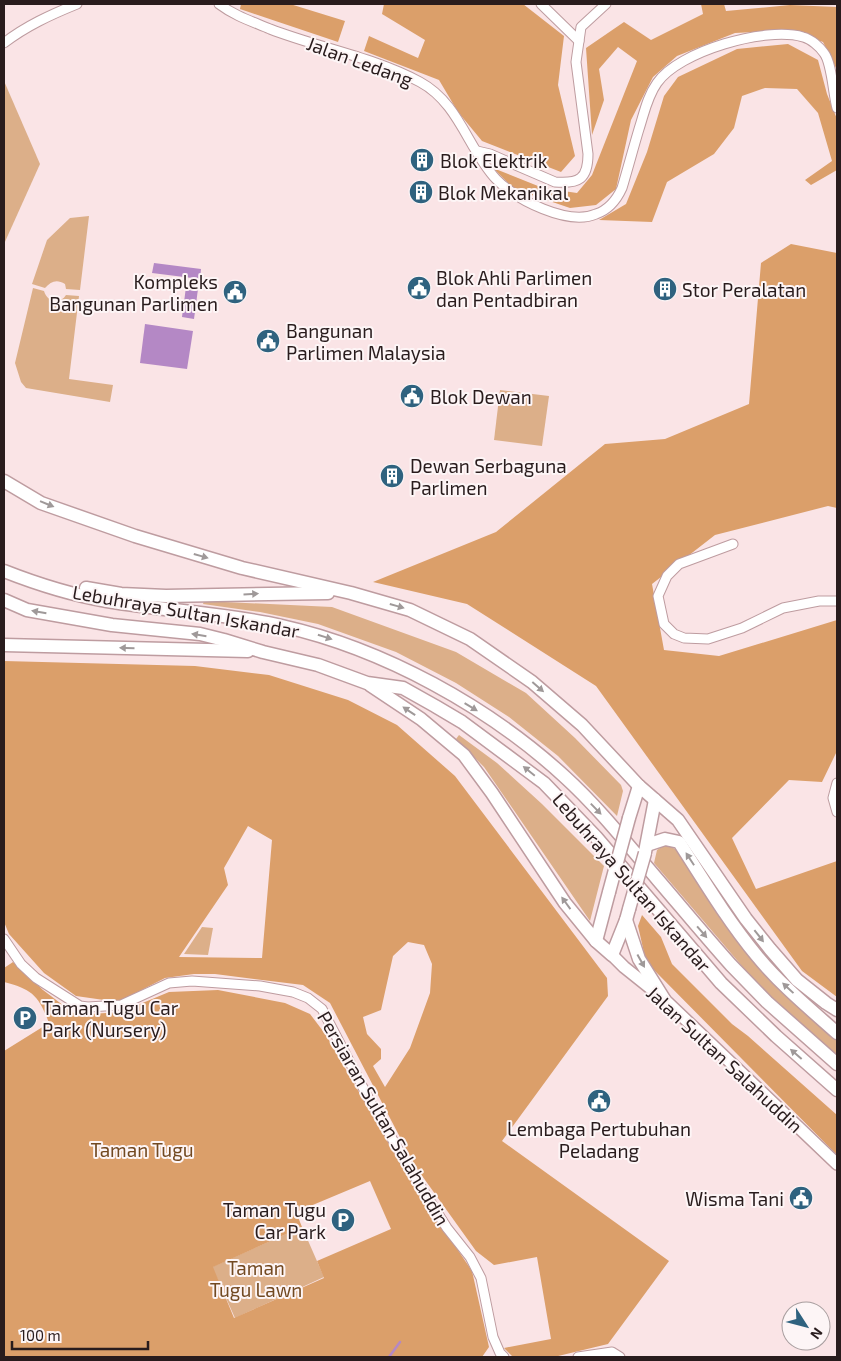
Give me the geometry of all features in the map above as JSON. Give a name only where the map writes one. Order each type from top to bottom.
[{"type":"main road","points":[[4,481],[41,503],[135,536],[242,568],[350,593],[410,610],[470,639],[532,682],[582,725],[639,786],[678,820],[746,919],[770,950],[797,980],[837,1010]]},
{"type":"main road","points":[[8,572],[121,594],[212,596],[258,593],[350,593]]},
{"type":"main road","name":"Lebuhraya Sultan Iskandar","points":[[8,572],[75,594],[107,601],[253,620],[310,632],[347,644],[382,659],[450,694],[512,734],[566,778],[616,830],[743,978],[767,1002],[837,1064]]},
{"type":"main road","name":"Lebuhraya Sultan Iskandar","points":[[4,600],[27,610],[112,625],[200,634],[318,665],[368,683],[403,688],[435,706],[475,730],[544,783],[596,837],[721,983],[776,1036],[837,1090]]},
{"type":"main road","points":[[4,645],[263,652]]},
{"type":"main road","points":[[368,683],[421,720],[464,755],[492,793],[565,902],[596,940],[612,955],[628,914],[646,849],[655,800]]},
{"type":"main road","points":[[596,940],[639,786]]},
{"type":"main road","points":[[646,849],[665,839],[679,842],[738,932],[758,958],[837,1033]]},
{"type":"main road","points":[[628,914],[639,959],[664,999]]},
{"type":"main road","points":[[826,1003],[837,1016]]},
{"type":"street","points":[[4,43],[19,31],[43,18],[76,4]]},
{"type":"street","name":"Jalan Ledang","points":[[219,4],[234,15],[394,70],[420,82],[449,106],[485,165],[509,190],[536,205],[570,217],[584,218],[598,214],[611,204],[622,188],[645,109],[656,84],[675,66],[708,50],[760,36],[804,37],[823,51],[827,57],[837,108]]},
{"type":"street","points":[[541,4],[579,41]]},
{"type":"street","points":[[477,151],[490,154],[555,182],[566,183],[580,178],[584,174],[588,168],[588,154],[576,62],[581,27],[606,4]]},
{"type":"street","points":[[733,544],[679,564],[667,576],[658,596],[664,624],[674,634],[684,638],[708,639],[742,628],[783,608],[819,601],[837,601]]},
{"type":"street","points":[[837,783],[833,798],[837,812]]},
{"type":"street","name":"Persiaran Sultan Salahuddin","points":[[4,939],[22,964],[36,978],[80,1006],[121,1005],[169,983],[192,981],[260,986],[293,992],[308,998],[322,1009],[370,1101],[447,1228],[470,1257],[481,1278],[493,1337],[500,1354],[504,1357]]},
{"type":"street","name":"Jalan Sultan Salahuddin","points":[[612,955],[664,999],[837,1164]]},
{"type":"street","points":[[578,1357],[612,1352],[620,1357]]},
{"type":"green space","points":[[241,4],[290,4],[345,21],[338,42],[240,9]]},
{"type":"green space","points":[[384,4],[523,4],[564,36],[558,85],[575,156],[561,172],[482,141],[458,112],[439,80],[364,51],[369,36],[418,58],[425,40],[382,14]]},
{"type":"green space","points":[[701,4],[724,4],[726,11],[790,5],[837,7],[837,70],[823,42],[790,30],[735,33],[677,56],[653,77],[631,120],[616,189],[596,205],[570,208],[514,189],[493,168],[543,188],[577,193],[592,175],[637,61],[618,47],[599,69],[604,100],[592,135],[586,48],[624,22],[651,40],[703,14]]},
{"type":"green space","points":[[788,44],[818,60],[827,94],[837,119],[837,170],[811,185],[805,180],[832,161],[818,113],[797,89],[765,88],[742,96],[734,128],[714,154],[667,182],[652,222],[599,220],[626,204],[647,152],[664,96],[678,77],[737,49]]},
{"type":"green space","points":[[4,81],[40,164],[4,244]]},
{"type":"green space","points":[[89,216],[80,290],[66,289],[65,284],[57,281],[52,282],[45,288],[32,284],[47,240],[70,218]]},
{"type":"green space","points":[[791,244],[837,253],[837,508],[828,506],[715,535],[652,584],[664,650],[719,656],[837,620],[837,751],[822,782],[789,780],[732,838],[756,889],[837,861],[837,997],[802,971],[596,686],[467,604],[373,582],[496,532],[605,444],[665,439],[749,404],[761,263]]},
{"type":"green space","points":[[33,288],[44,291],[48,298],[54,301],[60,300],[66,295],[79,296],[69,379],[113,385],[110,402],[26,388],[21,382],[15,363]]},
{"type":"green space","points":[[500,390],[549,396],[542,446],[494,440]]},
{"type":"green space","points":[[204,601],[332,607],[456,652],[526,693],[575,738],[621,785],[623,791],[617,816],[558,756],[509,717],[456,683],[396,652],[318,624],[260,612],[203,604]]},
{"type":"green space","points":[[4,661],[195,666],[269,675],[348,700],[397,725],[455,776],[607,978],[608,996],[502,1141],[669,1261],[608,1344],[554,1357],[513,1357],[504,1348],[551,1339],[537,1257],[494,1265],[476,1251],[415,1166],[330,1003],[303,985],[215,974],[194,974],[165,978],[118,1002],[76,996],[44,973],[9,934],[4,922]],"holes":[[[248,826],[272,840],[262,958],[179,957],[228,885],[224,868]],[[408,942],[424,945],[432,964],[430,993],[410,1048],[385,1087],[373,1066],[381,1059],[381,1049],[367,1034],[363,1017],[381,1010],[393,956]]]},
{"type":"green space","points":[[459,735],[497,763],[542,804],[604,866],[590,921],[484,767],[456,739]]},
{"type":"green space","points":[[663,846],[670,846],[678,851],[727,924],[837,1039],[837,1057],[759,986],[654,863],[657,850]]},
{"type":"green space","points":[[642,915],[661,937],[672,964],[732,1024],[837,1115],[837,1155],[653,969],[645,957],[638,926]]},
{"type":"green space","points":[[202,927],[213,928],[208,955],[184,954]]},
{"type":"green space","name":"Taman Tugu","points":[[13,962],[43,990],[76,1015],[121,1012],[169,992],[218,990],[285,1003],[310,1014],[326,1035],[404,1170],[472,1271],[489,1347],[482,1357],[4,1357],[4,1051],[49,1023],[42,1006],[33,995],[28,991],[4,982],[4,968]],"holes":[[[370,1181],[391,1229],[317,1261],[324,1278],[234,1318],[213,1267],[302,1227],[296,1212]]]},
{"type":"green space","name":"Taman Tugu Lawn","points":[[302,1227],[324,1277],[235,1318],[212,1267]]},
{"type":"shaded area","points":[[154,263],[201,269],[200,279],[152,273]]},
{"type":"shaded area","points":[[186,287],[198,289],[194,319],[182,317]]},
{"type":"shaded area","points":[[145,324],[193,331],[187,369],[140,363]]},
{"type":"waterway","points":[[389,1357],[400,1342]]},
{"type":"place","name":"Blok Elektrik","points":[[422,160]]},
{"type":"place","name":"Blok Mekanikal","points":[[421,192]]},
{"type":"place","name":"Blok Ahli Parlimen dan Pentadbiran","points":[[419,288]]},
{"type":"place","name":"Stor Peralatan","points":[[665,289]]},
{"type":"place","name":"Kompleks Bangunan Parlimen","points":[[235,292]]},
{"type":"place","name":"Bangunan Parlimen Malaysia","points":[[268,341]]},
{"type":"place","name":"Blok Dewan","points":[[412,396]]},
{"type":"place","name":"Dewan Serbaguna Parlimen","points":[[392,476]]},
{"type":"place","name":"Taman Tugu Car Park (Nursery)","points":[[25,1018]]},
{"type":"place","name":"Lembaga Pertubuhan Peladang","points":[[599,1101]]},
{"type":"place","name":"Wisma Tani","points":[[801,1198]]},
{"type":"place","name":"Taman Tugu Car Park","points":[[343,1220]]}]
